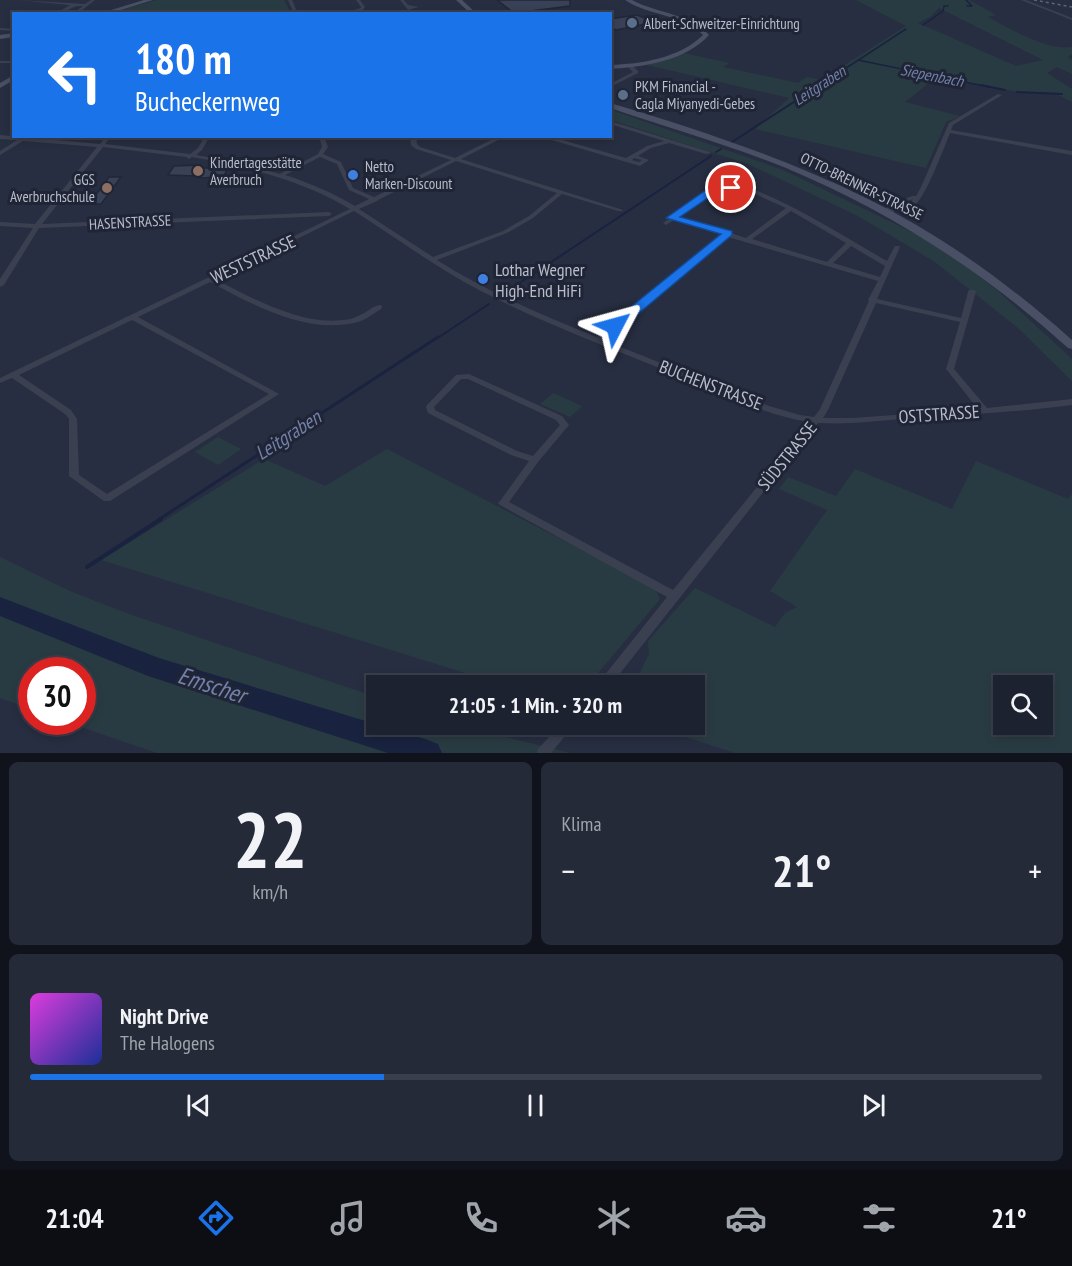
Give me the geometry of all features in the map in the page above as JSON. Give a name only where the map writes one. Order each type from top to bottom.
[{"type":"main road","points":[[107,12],[150,0]]},
{"type":"main road","points":[[459,0],[473,12]]},
{"type":"main road","points":[[612,67],[661,60],[703,40],[706,33],[699,27],[642,9],[628,0]]},
{"type":"main road","name":"OTTO-BRENNER-STRASSE","points":[[612,106],[788,166],[886,211],[979,269],[1016,296],[1072,346]]},
{"type":"street","points":[[19,0],[85,5]]},
{"type":"street","points":[[76,12],[93,0]]},
{"type":"street","points":[[349,12],[362,9],[358,0]]},
{"type":"street","points":[[402,0],[409,9]]},
{"type":"street","points":[[1023,0],[1072,20]]},
{"type":"street","points":[[61,12],[74,5]]},
{"type":"street","points":[[612,85],[636,72],[630,66]]},
{"type":"street","points":[[886,211],[899,210],[914,203],[951,124],[1000,95]]},
{"type":"street","points":[[612,123],[708,153]]},
{"type":"street","points":[[948,131],[1072,153]]},
{"type":"street","points":[[15,138],[189,157],[280,176],[322,191],[354,210]]},
{"type":"street","points":[[0,285],[37,226],[98,154],[100,146],[108,138]]},
{"type":"street","points":[[189,157],[200,149],[206,138]]},
{"type":"street","points":[[280,176],[320,155],[325,147],[322,138]]},
{"type":"street","points":[[413,138],[414,145],[418,148],[620,210]]},
{"type":"street","name":"WESTSTRASSE","points":[[0,381],[500,138]]},
{"type":"street","points":[[547,138],[640,164],[646,160],[634,156]]},
{"type":"street","points":[[0,153],[22,139]]},
{"type":"street","points":[[627,160],[649,147],[669,141]]},
{"type":"street","points":[[320,155],[339,163],[351,189],[375,200]]},
{"type":"street","points":[[742,168],[669,220],[729,233],[882,280]]},
{"type":"street","points":[[722,183],[736,184],[789,209],[889,265]]},
{"type":"street","points":[[431,260],[505,232],[531,217],[561,192]]},
{"type":"street","points":[[748,239],[789,209]]},
{"type":"street","name":"BUCHENSTRASSE","points":[[354,210],[482,290],[597,340],[759,405],[816,420]]},
{"type":"street","name":"HASENSTRASSE","points":[[0,224],[37,226],[262,214],[329,214]]},
{"type":"street","points":[[597,340],[729,233]]},
{"type":"street","points":[[829,264],[850,243]]},
{"type":"street","name":"SÜDSTRASSE","points":[[611,675],[824,410],[897,247]]},
{"type":"street","points":[[210,279],[240,296],[310,321],[337,323],[358,320],[378,307]]},
{"type":"street","points":[[972,292],[950,369],[985,411]]},
{"type":"street","points":[[872,300],[964,321]]},
{"type":"street","points":[[13,375],[68,412],[73,419],[74,476],[107,499],[275,394],[133,317]]},
{"type":"street","points":[[535,460],[486,439],[431,411],[430,407],[459,377],[469,376],[559,418],[565,425],[503,502],[674,596]]},
{"type":"street","name":"OSTSTRASSE","points":[[816,420],[985,411],[1069,403]]},
{"type":"street","points":[[544,752],[559,735]]},
{"type":"shaded area","points":[[157,0],[284,0],[290,12],[114,12]]},
{"type":"shaded area","points":[[856,0],[969,0],[996,15],[988,17],[1029,38],[1051,46],[1072,47],[1072,54],[1068,57],[1072,60],[1072,74],[1057,67],[1047,73],[1072,89],[1072,102],[1059,95],[1013,91],[935,78],[905,102],[960,116],[946,122],[926,168],[755,129],[789,98],[647,65],[679,52],[729,63],[723,67],[798,83],[807,77],[821,80],[906,26]],"holes":[[[939,8],[1043,60],[1016,66],[918,23],[930,17]]]},
{"type":"shaded area","points":[[612,110],[783,170],[914,233],[953,256],[999,292],[1072,359],[1072,381],[1018,328],[935,262],[858,216],[748,164],[612,120]]},
{"type":"shaded area","points":[[553,393],[582,406],[570,417],[540,404]]},
{"type":"shaded area","points":[[218,437],[241,449],[218,465],[195,452]]},
{"type":"shaded area","points":[[387,449],[655,588],[660,599],[596,675],[472,675],[101,560],[264,459],[325,486]]},
{"type":"shaded area","points":[[976,461],[1068,499],[1072,494],[1072,753],[735,753],[680,735],[705,735],[705,675],[639,675],[649,654],[648,641],[695,588],[775,627],[785,613],[797,607],[770,591],[827,510],[779,489],[788,477],[836,496],[855,469],[952,509]]},
{"type":"shaded area","points":[[0,557],[72,592],[129,614],[366,694],[366,735],[498,735],[570,753],[157,753],[96,732],[96,657],[18,657],[18,704],[0,698]]},
{"type":"building","points":[[497,0],[570,0],[570,6],[513,12]]},
{"type":"building","name":"Albert-Schweitzer-Einrichtung","points":[[637,15],[655,22],[616,30],[612,28],[612,19]]},
{"type":"building","points":[[200,165],[195,176],[168,175],[174,166]]},
{"type":"building","points":[[204,168],[228,168],[223,177],[199,178]]},
{"type":"building","name":"GGS Averbruchschule","points":[[109,177],[121,177],[101,204],[89,204]]},
{"type":"waterway","name":"Leitgraben","points":[[966,0],[972,6],[967,6]]},
{"type":"waterway","name":"Leitgraben","points":[[923,25],[943,11],[944,6],[948,6]]},
{"type":"waterway","name":"Leitgraben","points":[[858,60],[906,29]]},
{"type":"waterway","name":"Leitgraben","points":[[817,87],[858,60]]},
{"type":"waterway","name":"Siepenbach","points":[[858,60],[989,87]]},
{"type":"waterway","name":"Leitgraben","points":[[732,142],[820,85]]},
{"type":"waterway","name":"Siepenbach","points":[[981,85],[1005,90]]},
{"type":"waterway","name":"Siepenbach","points":[[1017,92],[1062,94]]},
{"type":"waterway","name":"Leitgraben","points":[[716,152],[721,149]]},
{"type":"waterway","name":"Leitgraben","points":[[506,292],[711,156]]},
{"type":"waterway","name":"Leitgraben","points":[[436,339],[489,304]]},
{"type":"waterway","name":"Leitgraben","points":[[158,520],[438,337]]},
{"type":"waterway","name":"Leitgraben","points":[[87,567],[161,519]]},
{"type":"waterway","name":"Emscher","points":[[0,606],[52,629],[157,668],[428,753]]},
{"type":"railway","points":[[1034,0],[1072,7]]},
{"type":"place","name":"Albert-Schweitzer-Einrichtung","points":[[632,23]]},
{"type":"place","name":"PKM Financial - Cagla Miyanyedi-Gebes","points":[[623,95]]},
{"type":"place","name":"Kindertagesstätte Averbruch","points":[[198,171]]},
{"type":"place","name":"Netto Marken-Discount","points":[[353,175]]},
{"type":"place","name":"GGS Averbruchschule","points":[[107,188]]},
{"type":"place","name":"Lothar Wegner High-End HiFi","points":[[483,279]]},
{"type":"route","points":[[615,326],[729,233],[672,218],[719,185],[731,188]]}]
